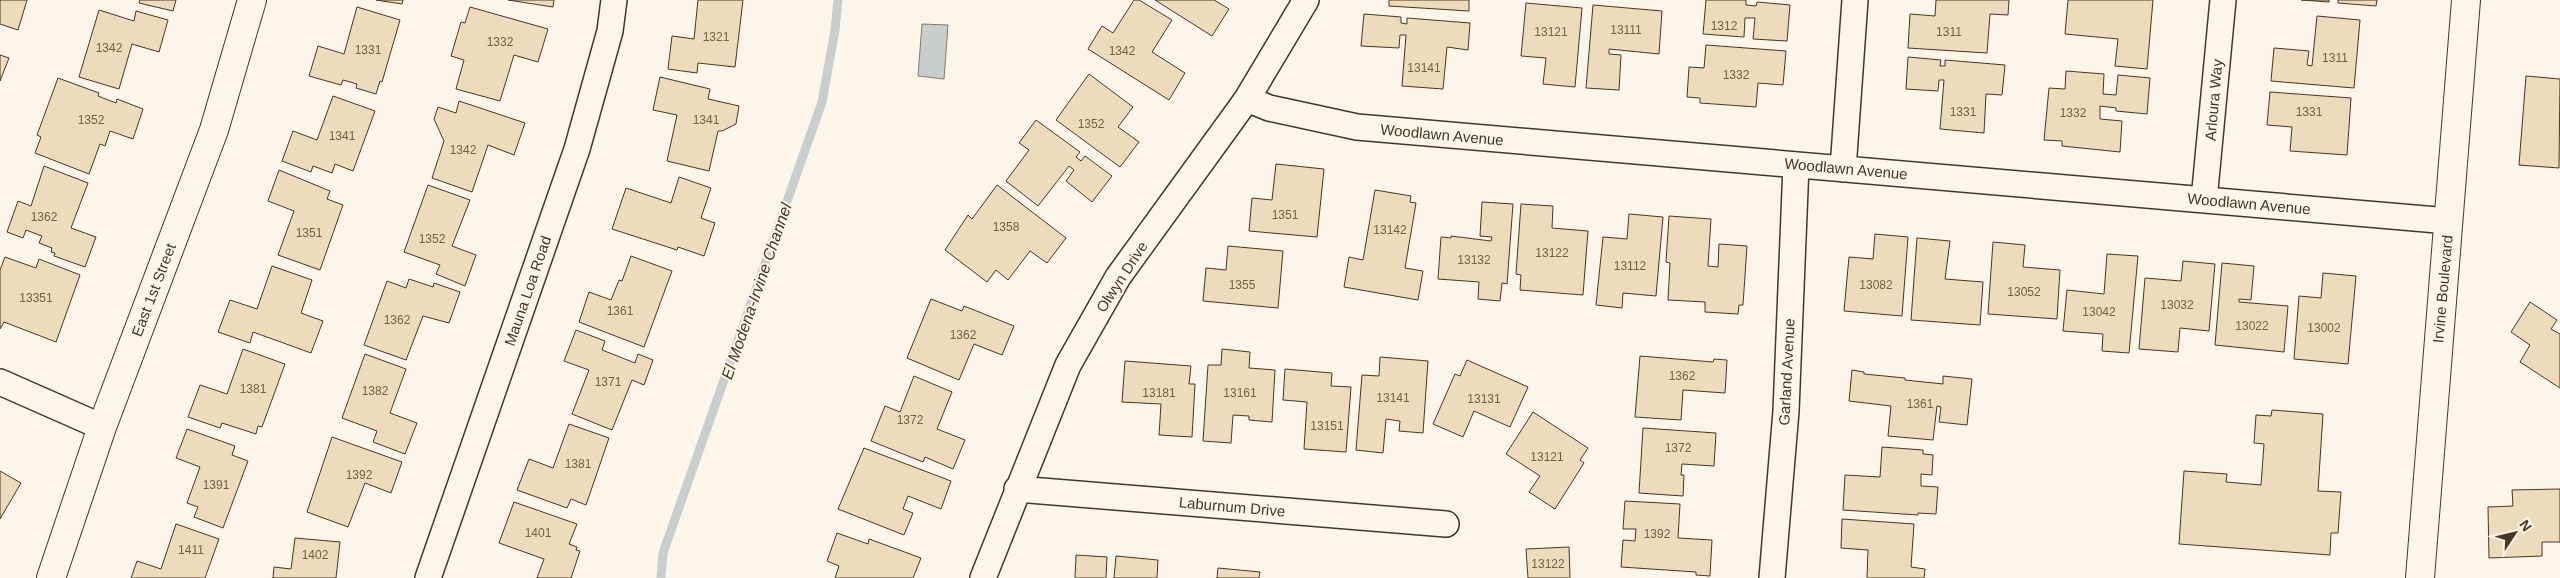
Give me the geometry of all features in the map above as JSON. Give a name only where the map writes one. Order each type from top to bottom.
[{"type":"main road","name":"East 1st Street","points":[[51,578],[102,427],[214,130],[252,0]]},
{"type":"main road","name":"Irvine Boulevard","points":[[2420,578],[2466,0]]},
{"type":"street","name":"Mauna Loa Road","points":[[428,578],[577,149],[610,31],[614,0]]},
{"type":"street","name":"Olwyn Drive","points":[[983,578],[1068,365],[1118,277],[1246,99],[1306,0]]},
{"type":"street","points":[[1843,169],[1855,0]]},
{"type":"street","name":"Arloura Way","points":[[2204,200],[2223,0]]},
{"type":"street","name":"Woodlawn Avenue","points":[[1246,99],[1269,108],[1357,128],[2449,221]]},
{"type":"street","name":"Garland Avenue","points":[[1772,578],[1786,411],[1796,165]]},
{"type":"street","points":[[0,382],[102,427]]},
{"type":"street","name":"Laburnum Drive","points":[[1018,489],[1446,524]]},
{"type":"shaded area","points":[[922,24],[948,25],[944,79],[918,76]]},
{"type":"building","points":[[0,0],[27,0],[18,30],[0,24]]},
{"type":"building","points":[[140,0],[176,0],[173,11],[139,3]]},
{"type":"building","points":[[376,0],[403,0],[402,4]]},
{"type":"building","points":[[508,0],[554,0],[553,7]]},
{"type":"building","points":[[698,0],[743,0],[735,67],[698,63],[697,73],[668,69],[672,36],[694,39]]},
{"type":"building","points":[[1134,0],[1139,0],[1172,20],[1152,52],[1185,73],[1169,100],[1088,49],[1102,26],[1113,33]]},
{"type":"building","points":[[1155,0],[1214,0],[1229,9],[1212,36]]},
{"type":"building","points":[[1389,0],[1469,0],[1469,11],[1389,6]]},
{"type":"building","points":[[1706,0],[1746,0],[1746,5],[1756,6],[1757,2],[1790,5],[1787,41],[1753,39],[1755,18],[1745,18],[1744,37],[1703,34]]},
{"type":"building","points":[[1936,0],[2009,0],[2008,15],[1990,14],[1987,53],[1908,48],[1910,14],[1935,16]]},
{"type":"building","points":[[2068,0],[2153,0],[2147,69],[2115,66],[2118,39],[2065,34]]},
{"type":"building","points":[[2301,0],[2329,0],[2329,2]]},
{"type":"building","points":[[2338,0],[2377,0],[2376,6],[2338,3]]},
{"type":"building","points":[[1526,3],[1582,8],[1575,87],[1543,84],[1546,58],[1521,56]]},
{"type":"building","points":[[1593,5],[1662,11],[1659,54],[1609,49],[1609,54],[1621,55],[1619,90],[1586,88]]},
{"type":"building","points":[[357,7],[400,20],[382,82],[380,81],[376,94],[356,88],[357,84],[343,80],[341,85],[309,76],[318,46],[344,54]]},
{"type":"building","points":[[470,7],[548,29],[538,62],[514,55],[500,101],[456,89],[464,60],[451,56],[461,22],[465,23]]},
{"type":"building","points":[[99,10],[134,21],[136,11],[168,20],[159,52],[132,44],[119,89],[79,77]]},
{"type":"building","points":[[1364,14],[1401,17],[1401,23],[1407,24],[1407,18],[1470,23],[1468,50],[1447,47],[1443,89],[1402,86],[1406,35],[1400,35],[1399,48],[1361,46]]},
{"type":"building","points":[[2317,16],[2360,20],[2354,88],[2271,81],[2274,48],[2309,51],[2307,65],[2312,66]]},
{"type":"building","points":[[1706,45],[1786,51],[1783,85],[1758,83],[1756,107],[1700,103],[1700,98],[1687,97],[1689,67],[1704,68]]},
{"type":"building","points":[[0,55],[9,58],[0,81]]},
{"type":"building","points":[[1908,57],[1941,60],[1940,66],[1945,66],[1945,60],[2005,65],[2002,95],[1986,94],[1984,133],[1940,129],[1944,80],[1939,80],[1938,91],[1906,89]]},
{"type":"building","points":[[2066,71],[2104,74],[2103,94],[2116,95],[2118,75],[2150,78],[2147,114],[2116,111],[2116,108],[2100,106],[2100,119],[2122,121],[2120,152],[2062,146],[2062,141],[2044,140],[2049,88],[2065,89]]},
{"type":"building","points":[[1089,74],[1133,107],[1118,127],[1139,142],[1120,167],[1056,120]]},
{"type":"building","points":[[2526,76],[2560,79],[2559,168],[2519,165]]},
{"type":"building","points":[[660,77],[710,89],[708,99],[739,106],[736,124],[718,131],[709,171],[667,161],[677,115],[653,110]]},
{"type":"building","points":[[58,78],[99,93],[98,96],[116,103],[117,99],[143,109],[133,139],[110,131],[105,146],[100,144],[89,174],[35,153],[41,137],[37,135]]},
{"type":"building","points":[[2270,92],[2351,98],[2347,155],[2290,151],[2292,127],[2267,125]]},
{"type":"building","points":[[333,96],[375,111],[353,171],[335,164],[332,173],[313,166],[311,172],[282,161],[293,131],[317,140]]},
{"type":"building","points":[[459,101],[525,123],[514,155],[488,145],[472,192],[432,178],[444,141],[434,119],[438,107],[456,113]]},
{"type":"building","points":[[1036,120],[1080,152],[1076,157],[1081,161],[1085,156],[1112,176],[1092,202],[1066,181],[1074,170],[1069,166],[1038,206],[1006,181],[1029,150],[1019,143]]},
{"type":"building","points":[[1276,164],[1324,169],[1317,237],[1249,231],[1252,198],[1272,200]]},
{"type":"building","points":[[44,166],[88,183],[71,228],[96,237],[85,267],[54,256],[55,253],[51,252],[52,248],[39,243],[42,236],[26,230],[23,238],[7,232],[18,201],[31,206]]},
{"type":"building","points":[[279,170],[330,191],[327,199],[343,205],[320,270],[278,255],[294,211],[268,201]]},
{"type":"building","points":[[679,177],[711,188],[701,218],[715,223],[704,256],[678,247],[677,250],[612,229],[626,188],[671,203]]},
{"type":"building","points":[[428,185],[470,200],[452,246],[476,255],[465,286],[436,274],[440,265],[404,252]]},
{"type":"building","points":[[997,185],[1066,238],[1047,263],[1030,251],[1008,280],[996,270],[987,282],[945,250],[968,215],[972,219]]},
{"type":"building","points":[[1375,190],[1411,196],[1410,202],[1416,203],[1405,268],[1423,271],[1418,300],[1344,287],[1349,257],[1363,260]]},
{"type":"building","points":[[1482,202],[1513,204],[1507,284],[1502,283],[1500,301],[1478,299],[1479,282],[1438,279],[1441,237],[1451,238],[1451,236],[1491,241],[1492,237],[1480,236]]},
{"type":"building","points":[[1521,204],[1553,206],[1552,228],[1588,231],[1583,295],[1520,290],[1521,275],[1516,274]]},
{"type":"building","points":[[1629,214],[1663,217],[1656,296],[1623,293],[1622,308],[1596,305],[1603,237],[1627,239]]},
{"type":"building","points":[[1669,216],[1711,219],[1708,266],[1718,267],[1719,244],[1747,246],[1743,305],[1739,305],[1738,314],[1705,312],[1705,302],[1668,300],[1670,263],[1666,262]]},
{"type":"building","points":[[1875,234],[1908,237],[1902,316],[1844,311],[1849,257],[1873,259]]},
{"type":"building","points":[[1917,238],[1950,241],[1945,279],[1983,282],[1980,325],[1911,320]]},
{"type":"building","points":[[1993,242],[2025,245],[2023,267],[2060,270],[2057,319],[1988,314]]},
{"type":"building","points":[[1228,246],[1283,251],[1278,308],[1203,301],[1206,268],[1226,270]]},
{"type":"building","points":[[2107,254],[2138,256],[2129,353],[2102,351],[2103,334],[2063,331],[2067,290],[2104,294]]},
{"type":"building","points":[[631,256],[672,271],[644,347],[579,322],[589,292],[611,300],[619,280],[622,281]]},
{"type":"building","points":[[5,257],[36,268],[39,259],[80,275],[56,342],[4,322],[0,329],[0,270]]},
{"type":"building","points":[[2183,261],[2215,264],[2209,331],[2180,328],[2178,352],[2139,349],[2145,278],[2181,281]]},
{"type":"building","points":[[2222,263],[2254,266],[2251,300],[2239,299],[2239,302],[2288,306],[2284,352],[2215,345]]},
{"type":"building","points":[[272,266],[312,280],[301,313],[323,321],[311,353],[253,332],[250,343],[218,332],[230,300],[257,309]]},
{"type":"building","points":[[2323,273],[2356,276],[2348,364],[2294,359],[2299,296],[2321,298]]},
{"type":"building","points":[[409,279],[433,287],[434,283],[460,292],[449,323],[423,316],[406,360],[364,345],[387,281],[406,288]]},
{"type":"building","points":[[931,299],[962,311],[964,306],[1014,326],[1002,355],[974,344],[959,380],[907,358]]},
{"type":"building","points":[[2530,302],[2557,320],[2551,329],[2560,334],[2560,388],[2520,362],[2530,345],[2511,332]]},
{"type":"building","points":[[576,330],[605,341],[602,350],[635,363],[638,354],[653,360],[644,385],[632,380],[612,430],[572,414],[589,370],[564,361]]},
{"type":"building","points":[[243,349],[285,364],[262,427],[258,426],[256,434],[222,423],[220,428],[188,417],[200,385],[227,394]]},
{"type":"building","points":[[1222,349],[1250,352],[1249,368],[1275,370],[1272,422],[1249,420],[1249,416],[1233,415],[1231,443],[1203,441],[1208,365],[1221,365]]},
{"type":"building","points":[[365,354],[406,369],[390,413],[417,423],[405,454],[373,442],[377,431],[342,418]]},
{"type":"building","points":[[1640,356],[1713,362],[1714,359],[1727,360],[1725,393],[1683,390],[1681,420],[1635,417]]},
{"type":"building","points":[[1380,357],[1428,361],[1423,433],[1399,431],[1400,421],[1386,419],[1383,453],[1356,450],[1362,375],[1379,376]]},
{"type":"building","points":[[1467,360],[1528,387],[1510,427],[1474,411],[1463,437],[1433,424],[1455,374],[1460,376]]},
{"type":"building","points":[[1125,361],[1191,366],[1189,384],[1195,384],[1192,437],[1159,435],[1161,404],[1122,402]]},
{"type":"building","points":[[1285,369],[1332,373],[1331,386],[1351,387],[1346,452],[1304,449],[1307,402],[1283,400]]},
{"type":"building","points":[[1852,370],[1864,372],[1864,374],[1943,384],[1943,376],[1972,379],[1967,425],[1939,422],[1941,407],[1937,406],[1933,440],[1888,436],[1891,406],[1849,401]]},
{"type":"building","points":[[914,376],[952,392],[937,429],[965,440],[953,469],[925,457],[923,462],[871,441],[885,406],[900,412]]},
{"type":"building","points":[[2272,410],[2323,414],[2318,491],[2341,492],[2338,533],[2331,533],[2330,555],[2179,544],[2184,471],[2227,474],[2226,482],[2261,485],[2264,444],[2254,443],[2256,415],[2271,416]]},
{"type":"building","points":[[1533,412],[1588,448],[1580,460],[1584,463],[1555,509],[1529,492],[1540,476],[1506,454]]},
{"type":"building","points":[[569,424],[609,438],[586,505],[571,499],[567,508],[517,490],[529,459],[553,468]]},
{"type":"building","points":[[1643,428],[1716,433],[1714,466],[1682,464],[1681,475],[1684,475],[1683,496],[1639,493]]},
{"type":"building","points":[[187,429],[235,446],[232,455],[248,461],[223,528],[194,517],[198,507],[187,503],[200,467],[176,458]]},
{"type":"building","points":[[332,437],[402,462],[391,493],[365,483],[348,527],[307,512]]},
{"type":"building","points":[[1882,447],[1923,450],[1923,454],[1933,455],[1932,475],[1921,474],[1921,486],[1938,487],[1936,514],[1918,513],[1918,515],[1843,510],[1845,475],[1880,477]]},
{"type":"building","points":[[864,448],[951,481],[941,509],[908,496],[903,509],[913,513],[904,535],[838,509]]},
{"type":"building","points":[[0,471],[21,483],[0,519]]},
{"type":"building","points":[[2560,489],[2560,542],[2542,542],[2542,556],[2489,558],[2488,507],[2513,506],[2512,490]]},
{"type":"building","points":[[1625,501],[1680,504],[1678,538],[1712,540],[1710,576],[1696,575],[1696,572],[1621,567],[1623,540],[1635,541],[1636,529],[1623,529]]},
{"type":"building","points":[[514,502],[577,524],[569,544],[577,547],[576,550],[580,551],[571,578],[537,578],[544,559],[499,543]]},
{"type":"building","points":[[1842,519],[1914,524],[1911,567],[1925,569],[1924,578],[1867,578],[1868,550],[1841,548]]},
{"type":"building","points":[[176,524],[219,539],[205,578],[131,578],[137,561],[161,569]]},
{"type":"building","points":[[837,533],[868,544],[869,539],[921,558],[913,578],[835,578],[839,566],[827,561]]},
{"type":"building","points":[[295,538],[340,542],[336,578],[273,578],[274,567],[291,569]]},
{"type":"building","points":[[1569,547],[1570,578],[1528,578],[1526,549]]},
{"type":"building","points":[[1076,555],[1107,557],[1106,578],[1075,578]]},
{"type":"building","points":[[1116,556],[1158,560],[1157,578],[1114,578]]},
{"type":"building","points":[[1218,568],[1260,572],[1259,578],[1217,578]]},
{"type":"waterway","name":"El Modena-Irvine Channel","points":[[661,578],[663,553],[822,102],[835,30],[838,0]]}]
